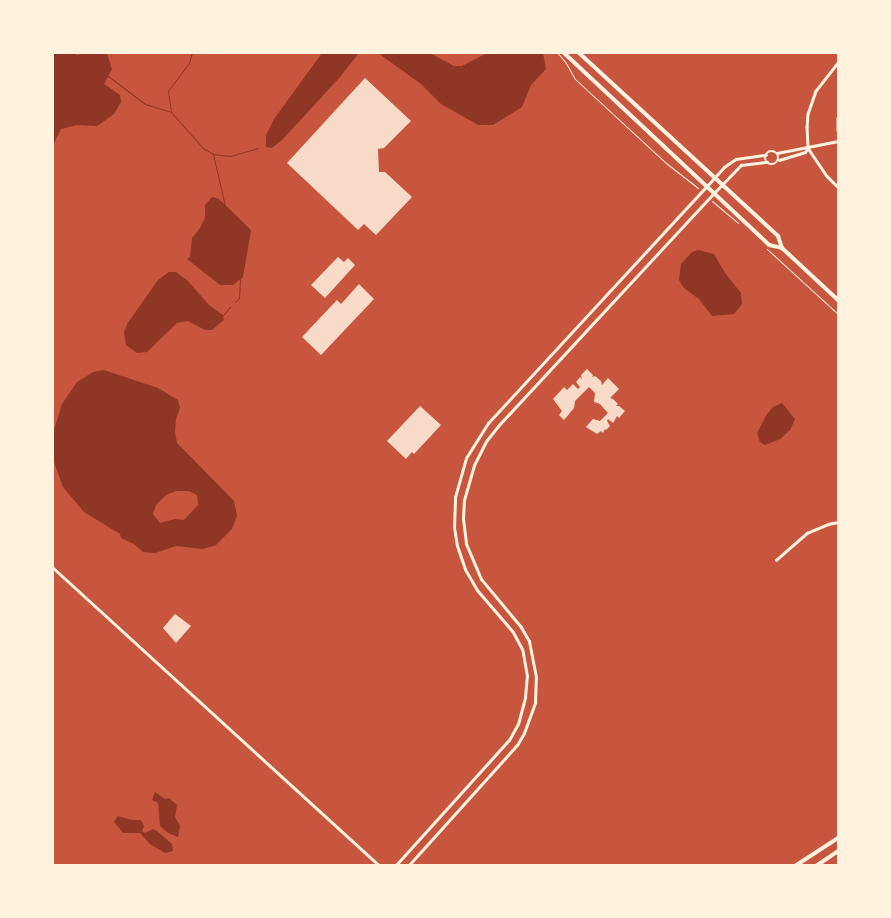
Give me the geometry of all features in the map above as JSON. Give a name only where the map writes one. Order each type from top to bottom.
[{"type":"main road","points":[[563,52],[769,244],[782,248],[838,300]]},
{"type":"main road","points":[[578,52],[778,236],[782,248]]},
{"type":"main road","points":[[795,866],[838,838]]},
{"type":"main road","points":[[816,866],[838,851]]},
{"type":"street","points":[[838,62],[823,79],[812,98],[807,119],[808,148],[827,176],[838,187]]},
{"type":"street","points":[[838,118],[838,130]]},
{"type":"street","points":[[395,866],[508,740],[518,724],[525,697],[526,676],[522,649],[513,632],[477,590],[465,569],[457,546],[454,528],[454,497],[466,458],[488,423],[715,177],[736,159],[766,155],[770,152],[777,154],[803,146],[808,148],[838,141]]},
{"type":"street","points":[[408,866],[517,745],[524,733],[535,702],[536,677],[529,641],[521,627],[484,583],[475,567],[466,543],[463,518],[464,500],[474,465],[487,440],[741,165],[767,162],[774,164],[778,160],[805,152],[808,148]]},
{"type":"street","points":[[777,154],[778,160]]},
{"type":"street","points":[[766,155],[767,162]]},
{"type":"street","points":[[776,560],[807,533],[838,522]]},
{"type":"street","points":[[52,567],[379,866]]},
{"type":"path","points":[[556,52],[566,63],[575,78],[666,163],[702,191]]},
{"type":"path","points":[[710,198],[741,225]]},
{"type":"path","points":[[766,248],[838,314]]},
{"type":"shaded area","points":[[55,53],[73,53],[77,55],[83,53],[107,53],[112,69],[104,84],[120,95],[121,102],[114,114],[97,126],[77,125],[61,129],[53,145],[52,56]]},
{"type":"shaded area","points":[[322,53],[362,53],[358,54],[340,77],[283,139],[272,148],[266,147],[266,135],[274,119]]},
{"type":"shaded area","points":[[378,53],[430,53],[454,66],[462,66],[487,53],[543,53],[546,69],[531,85],[522,107],[493,125],[478,125],[441,104],[421,84]]},
{"type":"shaded area","points":[[212,197],[219,199],[251,230],[243,277],[233,285],[220,285],[187,259],[190,257],[192,238],[205,218],[205,205]]},
{"type":"shaded area","points":[[698,250],[714,254],[725,273],[741,293],[742,304],[734,314],[712,316],[699,299],[684,288],[679,280],[681,264],[692,252]]},
{"type":"shaded area","points":[[169,272],[176,272],[188,281],[209,305],[223,315],[224,320],[212,330],[205,330],[188,321],[177,323],[147,352],[137,353],[126,345],[124,332],[127,324],[158,280]]},
{"type":"shaded area","points":[[104,370],[158,388],[178,400],[180,408],[176,419],[175,432],[177,443],[234,501],[237,516],[232,529],[216,545],[203,549],[176,546],[155,553],[143,552],[134,544],[121,538],[120,534],[84,512],[63,487],[52,450],[53,433],[62,404],[77,382],[93,372]],"holes":[[[176,491],[189,491],[197,495],[198,505],[184,520],[175,519],[160,523],[153,514],[156,505],[166,495]]]},
{"type":"shaded area","points":[[782,403],[795,419],[790,430],[780,439],[765,445],[760,442],[757,433],[767,414],[773,407]]},
{"type":"shaded area","points":[[155,792],[165,799],[169,798],[177,805],[175,817],[180,826],[178,837],[168,833],[160,826],[158,803],[152,800]]},
{"type":"shaded area","points":[[118,816],[132,820],[141,820],[144,826],[142,831],[145,833],[153,829],[157,831],[172,844],[173,851],[165,853],[150,844],[140,833],[123,833],[114,822]]},
{"type":"building","points":[[365,78],[411,121],[384,148],[378,149],[379,172],[385,172],[412,197],[376,235],[364,224],[358,230],[287,163]]},
{"type":"building","points":[[338,257],[344,262],[348,258],[355,265],[325,298],[311,285]]},
{"type":"building","points":[[359,284],[374,299],[321,355],[302,337],[337,300],[341,304]]},
{"type":"building","points":[[587,369],[593,375],[592,377],[595,376],[601,381],[602,385],[608,378],[619,389],[610,398],[618,404],[616,406],[625,411],[619,418],[617,416],[613,423],[608,419],[607,421],[610,426],[603,433],[601,431],[597,434],[586,427],[593,419],[600,421],[608,413],[600,404],[594,402],[595,393],[589,387],[575,401],[574,408],[564,420],[559,415],[562,411],[553,399],[564,387],[567,390],[573,384],[578,389],[580,387],[576,382],[580,377],[582,379],[581,375]]},
{"type":"building","points":[[420,406],[441,425],[414,454],[412,452],[406,459],[387,441]]},
{"type":"building","points":[[175,614],[191,626],[176,643],[163,628]]},
{"type":"waterway","points":[[192,52],[189,63],[168,91],[171,112],[203,148],[213,154],[230,156],[258,148]]},
{"type":"waterway","points":[[108,76],[145,104],[171,112]]},
{"type":"waterway","points":[[213,154],[225,206]]},
{"type":"waterway","points":[[235,302],[239,298],[240,277]]},
{"type":"waterway","points":[[223,315],[230,307]]}]
